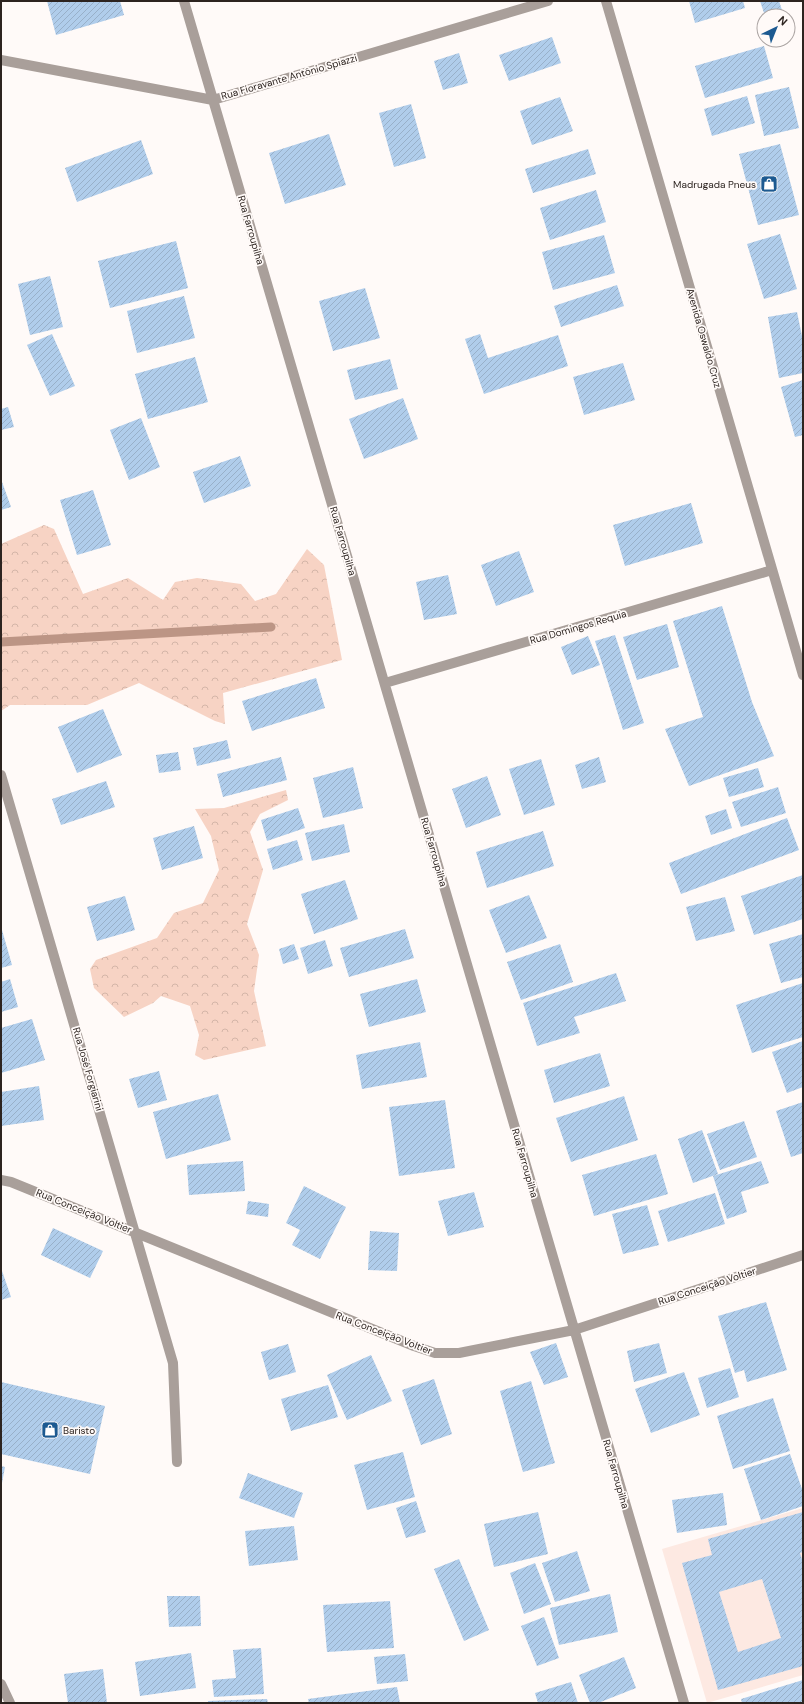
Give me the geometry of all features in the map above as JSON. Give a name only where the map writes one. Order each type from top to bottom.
[{"type":"street","name":"Rua Farroupilha","points":[[184,1],[684,1703]]},
{"type":"street","name":"Rua Fioravante Antônio Spiazzi","points":[[1,60],[213,100],[548,1]]},
{"type":"street","name":"Avenida Oswaldo Cruz","points":[[606,1],[803,675]]},
{"type":"street","name":"Rua Domingos Requia","points":[[384,683],[772,570]]},
{"type":"street","name":"Rua José Forgiarini","points":[[1,775],[136,1232],[173,1363],[177,1462]]},
{"type":"street","name":"Rua Conceição Voltier","points":[[1,1180],[11,1182],[414,1346],[435,1353],[459,1353],[574,1330],[803,1255]]},
{"type":"street","points":[[1,1684],[10,1703]]},
{"type":"shaded area","points":[[803,1508],[803,1675],[707,1703],[662,1549]]},
{"type":"green space","points":[[44,525],[54,529],[83,594],[128,578],[163,600],[175,582],[197,578],[241,584],[255,601],[276,594],[307,549],[324,565],[342,660],[223,693],[225,724],[215,721],[139,683],[87,705],[10,705],[1,711],[1,544]]},
{"type":"green space","points":[[286,790],[288,800],[260,814],[250,832],[263,870],[247,924],[259,955],[254,991],[266,1046],[204,1060],[195,1055],[199,1035],[190,1006],[161,996],[153,1003],[124,1017],[94,988],[90,969],[96,960],[157,938],[174,913],[203,903],[219,870],[211,836],[195,809],[224,808]]},
{"type":"building","points":[[47,1],[120,1],[124,15],[56,35]]},
{"type":"building","points":[[689,1],[743,1],[745,8],[695,23]]},
{"type":"building","points":[[760,1],[779,1],[781,8],[762,8]]},
{"type":"building","points":[[552,37],[561,63],[509,81],[499,55]]},
{"type":"building","points":[[757,48],[765,48],[773,78],[705,98],[695,66]]},
{"type":"building","points":[[459,53],[468,83],[443,90],[434,61]]},
{"type":"building","points":[[789,87],[799,128],[764,136],[755,95]]},
{"type":"building","points":[[747,96],[755,123],[712,136],[704,109]]},
{"type":"building","points":[[560,97],[573,131],[532,145],[520,111]]},
{"type":"building","points":[[411,104],[426,158],[394,167],[379,113]]},
{"type":"building","points":[[329,134],[346,185],[285,204],[269,153]]},
{"type":"building","points":[[141,140],[153,174],[77,202],[65,168]]},
{"type":"building","name":"Madrugada Pneus","points":[[780,144],[799,215],[758,225],[739,154]]},
{"type":"building","points":[[588,149],[596,174],[533,193],[525,169]]},
{"type":"building","points":[[596,190],[606,222],[550,240],[540,208]]},
{"type":"building","points":[[780,234],[797,289],[764,299],[747,244]]},
{"type":"building","points":[[604,235],[615,273],[553,290],[542,252]]},
{"type":"building","points":[[176,241],[188,288],[110,308],[98,261]]},
{"type":"building","points":[[50,276],[63,327],[30,335],[18,284]]},
{"type":"building","points":[[617,285],[624,306],[561,327],[554,306]]},
{"type":"building","points":[[365,288],[380,338],[333,351],[319,301]]},
{"type":"building","points":[[184,296],[195,338],[137,353],[127,311]]},
{"type":"building","points":[[797,312],[803,341],[803,373],[779,378],[768,317]]},
{"type":"building","points":[[52,334],[75,386],[50,396],[27,345]]},
{"type":"building","points":[[480,334],[488,358],[558,335],[568,366],[484,394],[465,339]]},
{"type":"building","points":[[195,357],[208,402],[148,419],[135,374]]},
{"type":"building","points":[[390,359],[398,389],[355,400],[347,370]]},
{"type":"building","points":[[623,363],[635,400],[584,415],[573,377]]},
{"type":"building","points":[[803,380],[803,435],[795,437],[781,387]]},
{"type":"building","points":[[403,398],[418,439],[364,459],[349,419]]},
{"type":"building","points":[[8,407],[14,427],[1,430],[1,409]]},
{"type":"building","points":[[141,418],[160,467],[129,480],[110,430]]},
{"type":"building","points":[[240,456],[251,486],[204,503],[193,472]]},
{"type":"building","points":[[1,479],[11,507],[1,510]]},
{"type":"building","points":[[93,490],[111,545],[77,555],[60,500]]},
{"type":"building","points":[[691,503],[703,543],[625,566],[613,525]]},
{"type":"building","points":[[519,551],[534,592],[496,606],[481,565]]},
{"type":"building","points":[[448,575],[457,614],[424,620],[416,582]]},
{"type":"building","points":[[722,606],[752,702],[774,756],[689,786],[665,729],[703,717],[673,621]]},
{"type":"building","points":[[667,624],[679,667],[637,680],[623,637]]},
{"type":"building","points":[[615,635],[644,723],[623,730],[595,641]]},
{"type":"building","points":[[588,636],[600,665],[572,675],[561,647]]},
{"type":"building","points":[[316,678],[325,708],[252,731],[242,701]]},
{"type":"building","points":[[103,709],[122,755],[77,773],[58,727]]},
{"type":"building","points":[[227,740],[231,758],[197,766],[193,748]]},
{"type":"building","points":[[178,752],[181,770],[159,773],[156,755]]},
{"type":"building","points":[[281,757],[287,780],[223,797],[217,774]]},
{"type":"building","points":[[599,757],[606,782],[582,789],[575,765]]},
{"type":"building","points":[[541,759],[555,805],[524,815],[509,769]]},
{"type":"building","points":[[353,767],[363,808],[323,818],[313,778]]},
{"type":"building","points":[[758,768],[764,787],[729,797],[723,778]]},
{"type":"building","points":[[487,776],[501,815],[466,828],[452,789]]},
{"type":"building","points":[[106,781],[115,807],[61,825],[52,799]]},
{"type":"building","points":[[778,787],[786,813],[741,827],[732,802]]},
{"type":"building","points":[[298,808],[305,828],[267,841],[261,820]]},
{"type":"building","points":[[726,809],[732,828],[711,835],[705,816]]},
{"type":"building","points":[[787,818],[799,850],[681,894],[669,863]]},
{"type":"building","points":[[344,824],[350,852],[312,861],[305,833]]},
{"type":"building","points":[[194,826],[203,858],[162,870],[153,838]]},
{"type":"building","points":[[543,831],[554,866],[487,888],[476,852]]},
{"type":"building","points":[[297,840],[303,860],[273,870],[267,849]]},
{"type":"building","points":[[803,875],[803,919],[754,935],[741,896]]},
{"type":"building","points":[[345,880],[358,919],[314,934],[301,894]]},
{"type":"building","points":[[529,895],[547,938],[506,953],[489,910]]},
{"type":"building","points":[[125,896],[135,930],[97,941],[87,907]]},
{"type":"building","points":[[725,897],[735,931],[696,941],[686,907]]},
{"type":"building","points":[[405,929],[414,958],[349,977],[340,948]]},
{"type":"building","points":[[1,930],[12,965],[1,968]]},
{"type":"building","points":[[803,934],[803,977],[781,983],[769,944]]},
{"type":"building","points":[[325,940],[333,966],[308,974],[300,948]]},
{"type":"building","points":[[294,944],[299,959],[283,964],[279,949]]},
{"type":"building","points":[[560,944],[573,982],[521,1000],[507,962]]},
{"type":"building","points":[[616,973],[626,1001],[574,1017],[580,1033],[537,1046],[523,1003]]},
{"type":"building","points":[[10,979],[18,1007],[1,1012],[1,982]]},
{"type":"building","points":[[417,979],[426,1012],[369,1027],[360,994]]},
{"type":"building","points":[[803,983],[803,1037],[752,1053],[736,1005]]},
{"type":"building","points":[[32,1019],[45,1060],[1,1073],[1,1028]]},
{"type":"building","points":[[803,1041],[803,1087],[787,1093],[772,1052]]},
{"type":"building","points":[[420,1042],[427,1077],[362,1089],[356,1055]]},
{"type":"building","points":[[600,1053],[610,1086],[554,1103],[544,1070]]},
{"type":"building","points":[[159,1071],[167,1100],[138,1108],[129,1079]]},
{"type":"building","points":[[39,1086],[44,1120],[1,1126],[1,1092]]},
{"type":"building","points":[[218,1094],[231,1140],[166,1159],[153,1112]]},
{"type":"building","points":[[624,1096],[638,1140],[571,1162],[556,1118]]},
{"type":"building","points":[[445,1100],[455,1168],[399,1176],[389,1107]]},
{"type":"building","points":[[803,1102],[803,1153],[791,1157],[776,1111]]},
{"type":"building","points":[[744,1121],[757,1157],[720,1170],[707,1134]]},
{"type":"building","points":[[702,1130],[718,1174],[693,1183],[678,1139]]},
{"type":"building","points":[[656,1154],[668,1194],[594,1216],[582,1175]]},
{"type":"building","points":[[243,1161],[245,1191],[189,1195],[187,1165]]},
{"type":"building","points":[[761,1161],[769,1183],[741,1192],[747,1212],[727,1219],[713,1176]]},
{"type":"building","points":[[304,1186],[346,1207],[320,1259],[292,1245],[300,1230],[286,1223]]},
{"type":"building","points":[[474,1192],[484,1227],[448,1236],[438,1201]]},
{"type":"building","points":[[715,1193],[725,1224],[668,1242],[658,1211]]},
{"type":"building","points":[[248,1201],[269,1204],[268,1217],[246,1214]]},
{"type":"building","points":[[647,1205],[659,1245],[623,1254],[612,1214]]},
{"type":"building","points":[[53,1228],[103,1251],[90,1278],[41,1255]]},
{"type":"building","points":[[370,1231],[399,1233],[397,1271],[368,1270]]},
{"type":"building","points":[[1,1268],[11,1297],[1,1300]]},
{"type":"building","points":[[766,1302],[787,1370],[747,1382],[744,1370],[735,1373],[718,1316]]},
{"type":"building","points":[[556,1343],[568,1377],[544,1385],[530,1352]]},
{"type":"building","points":[[659,1343],[667,1373],[634,1382],[627,1351]]},
{"type":"building","points":[[288,1344],[296,1372],[269,1380],[261,1352]]},
{"type":"building","points":[[371,1355],[392,1401],[347,1420],[327,1375]]},
{"type":"building","points":[[730,1368],[739,1397],[707,1408],[698,1378]]},
{"type":"building","points":[[684,1372],[700,1415],[651,1433],[635,1389]]},
{"type":"building","points":[[434,1379],[452,1434],[421,1445],[402,1390]]},
{"type":"building","points":[[531,1381],[555,1463],[523,1472],[500,1391]]},
{"type":"building","name":"Baristo","points":[[1,1382],[105,1406],[90,1474],[1,1454]]},
{"type":"building","points":[[328,1385],[338,1417],[291,1431],[281,1399]]},
{"type":"building","points":[[773,1398],[790,1451],[733,1469],[717,1416]]},
{"type":"building","points":[[403,1452],[415,1497],[367,1510],[354,1465]]},
{"type":"building","points":[[790,1454],[803,1492],[803,1506],[761,1520],[744,1469]]},
{"type":"building","points":[[1,1466],[5,1467],[2,1483],[1,1483]]},
{"type":"building","points":[[248,1473],[303,1493],[294,1518],[239,1498]]},
{"type":"building","points":[[723,1493],[727,1525],[677,1533],[672,1500]]},
{"type":"building","points":[[416,1501],[426,1532],[406,1538],[396,1508]]},
{"type":"building","points":[[538,1512],[548,1554],[494,1567],[484,1524]]},
{"type":"building","points":[[803,1512],[803,1552],[800,1553],[803,1562],[803,1666],[718,1690],[682,1563],[712,1555],[708,1539]],"holes":[[[762,1579],[781,1638],[738,1652],[719,1592]]]},
{"type":"building","points":[[294,1526],[298,1560],[249,1566],[245,1531]]},
{"type":"building","points":[[577,1551],[590,1591],[555,1602],[542,1563]]},
{"type":"building","points":[[459,1559],[489,1630],[464,1641],[434,1569]]},
{"type":"building","points":[[535,1563],[551,1604],[524,1614],[510,1573]]},
{"type":"building","points":[[610,1594],[618,1632],[559,1645],[550,1608]]},
{"type":"building","points":[[167,1596],[200,1596],[201,1626],[169,1627]]},
{"type":"building","points":[[390,1601],[394,1648],[327,1652],[323,1605]]},
{"type":"building","points":[[544,1617],[559,1658],[537,1666],[521,1626]]},
{"type":"building","points":[[261,1648],[264,1694],[214,1697],[212,1680],[236,1678],[233,1650]]},
{"type":"building","points":[[191,1653],[196,1688],[140,1696],[135,1662]]},
{"type":"building","points":[[405,1654],[408,1681],[377,1684],[374,1657]]},
{"type":"building","points":[[624,1657],[636,1688],[598,1703],[590,1703],[579,1675]]},
{"type":"building","points":[[103,1669],[107,1703],[68,1703],[64,1674]]},
{"type":"building","points":[[803,1680],[803,1703],[742,1703],[741,1699]]},
{"type":"building","points":[[571,1682],[578,1703],[538,1703],[535,1693]]},
{"type":"building","points":[[397,1687],[400,1703],[309,1703],[308,1699]]},
{"type":"building","points":[[267,1699],[268,1703],[208,1703],[208,1701]]},
{"type":"waterway","points":[[1,642],[271,627]]},
{"type":"place","name":"Madrugada Pneus","points":[[769,184]]},
{"type":"place","name":"Baristo","points":[[50,1430]]}]
